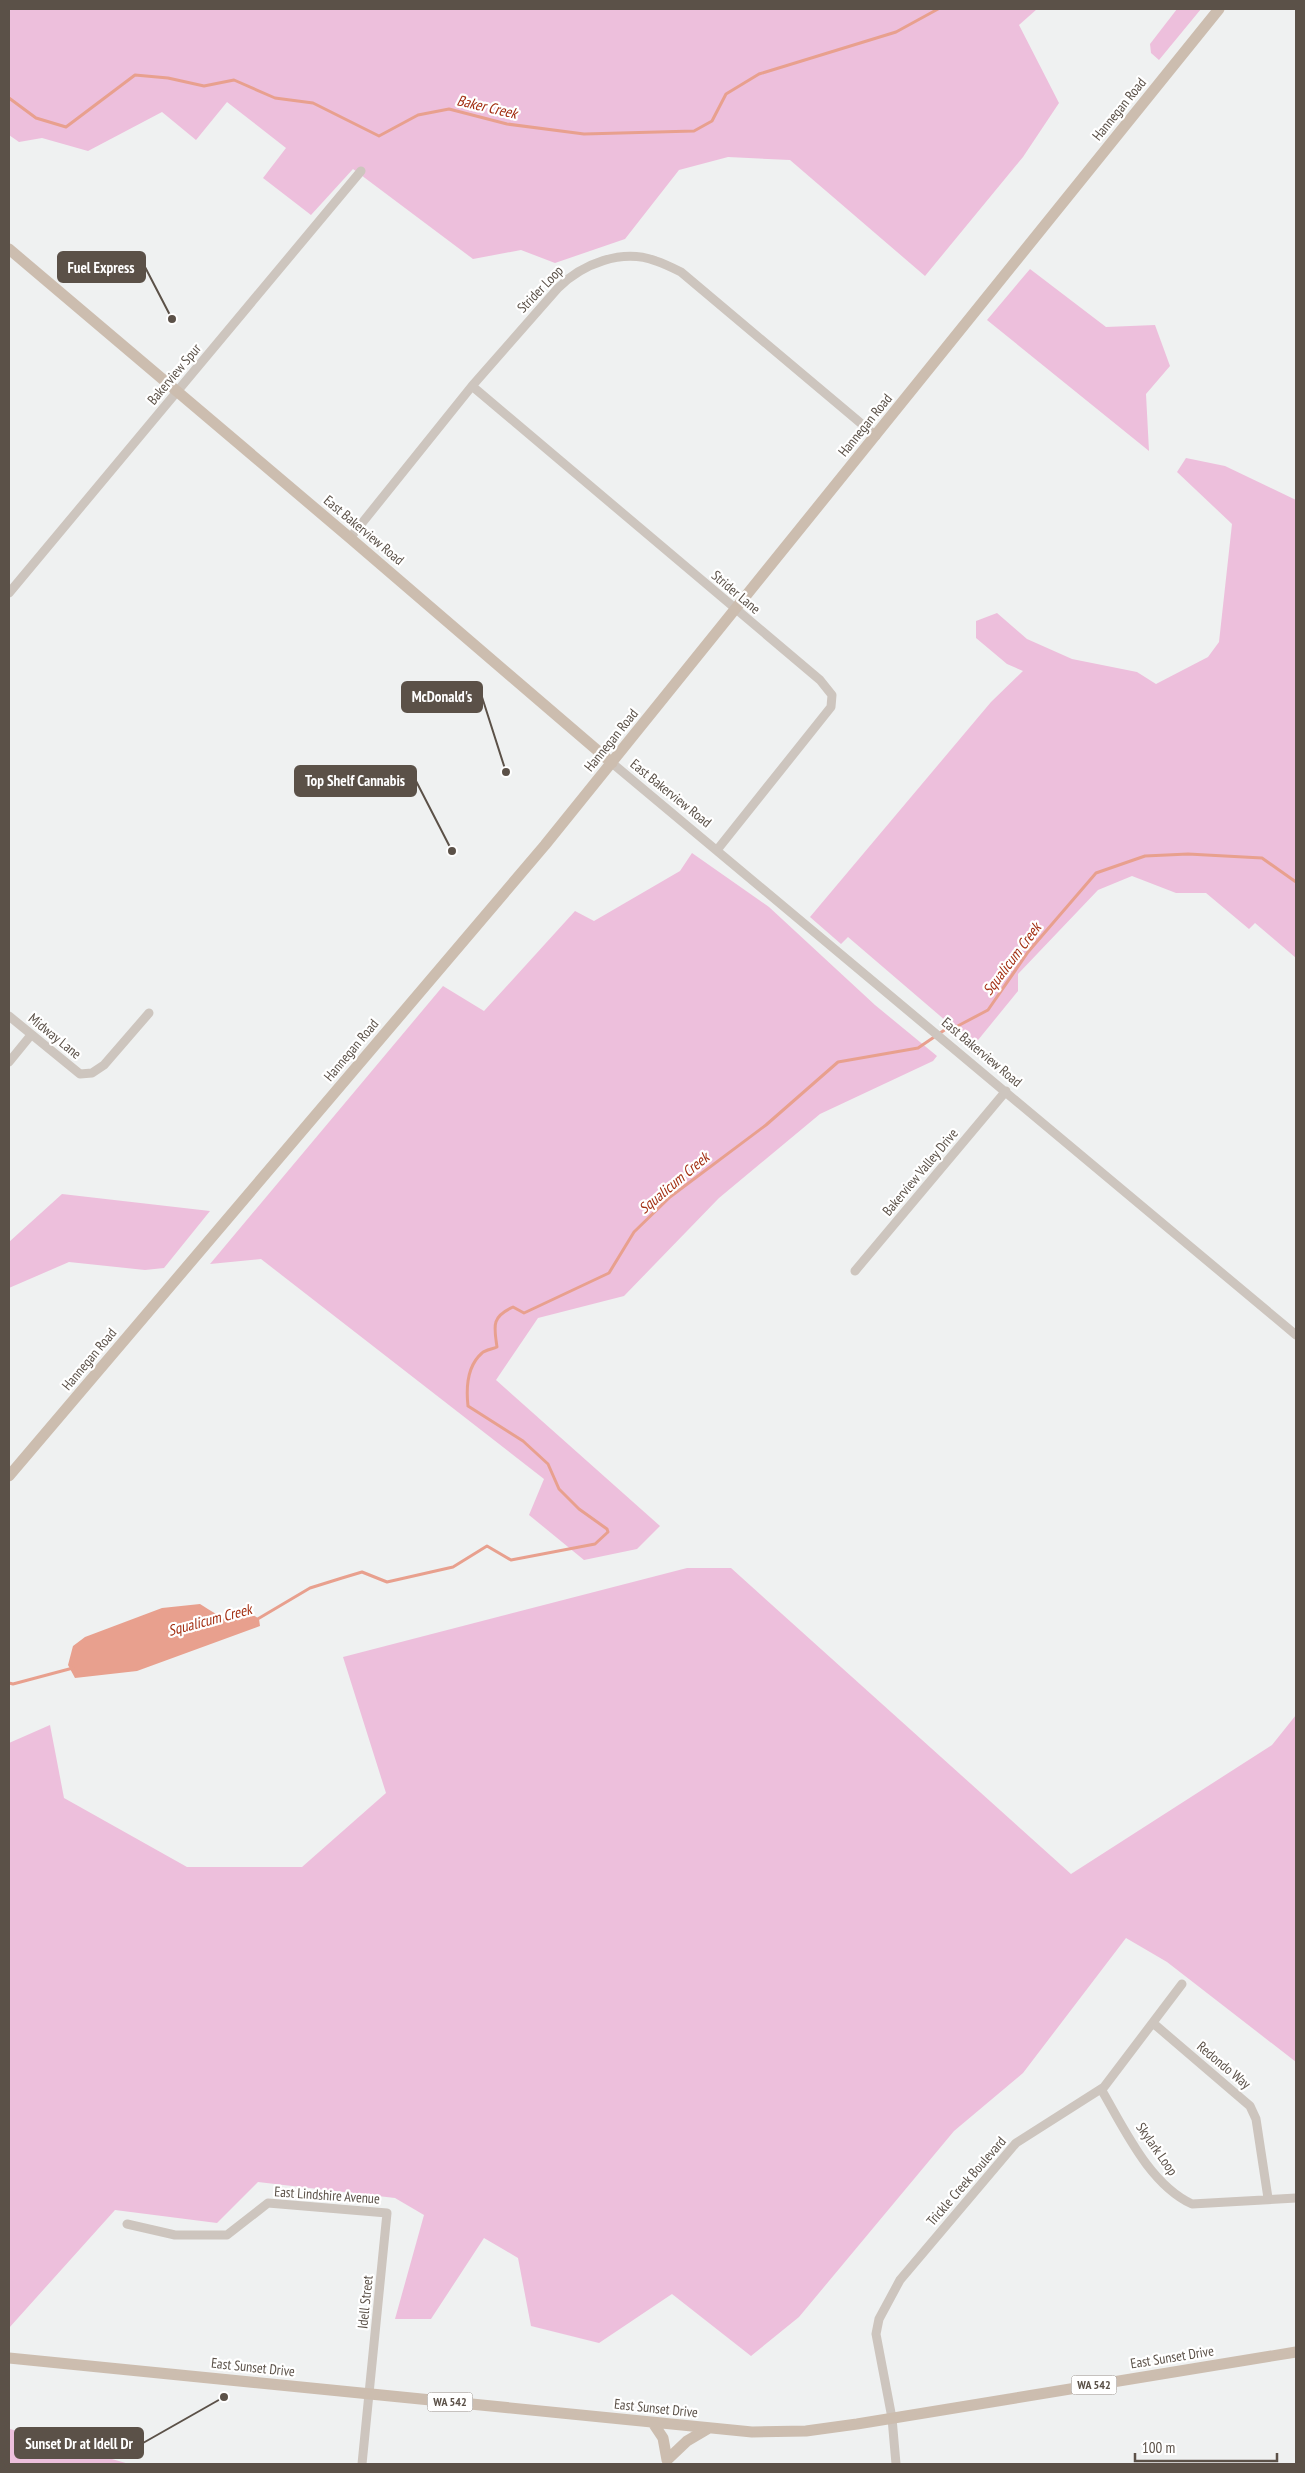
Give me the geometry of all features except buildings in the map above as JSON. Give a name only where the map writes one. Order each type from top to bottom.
[{"type":"main road","name":"Hannegan Road","points":[[9,1476],[492,909],[736,610],[1220,9]]},
{"type":"main road","name":"East Bakerview Road","points":[[9,249],[612,763]]},
{"type":"main road","name":"East Sunset Drive","points":[[9,2358],[752,2432],[806,2430],[892,2418],[1296,2352]]},
{"type":"main road","points":[[653,2423],[663,2438],[666,2462]]},
{"type":"main road","points":[[666,2462],[687,2441],[709,2428]]},
{"type":"street","name":"Bakerview Spur","points":[[9,593],[361,172]]},
{"type":"street","name":"Strider Loop","points":[[350,538],[472,386],[572,273],[608,258],[628,257],[654,260],[681,272],[876,436]]},
{"type":"street","name":"Strider Lane","points":[[472,386],[828,688],[833,701],[831,708],[718,850]]},
{"type":"street","name":"East Bakerview Road","points":[[612,763],[1296,1335]]},
{"type":"street","name":"Midway Lane","points":[[9,1016],[80,1074],[92,1073],[104,1065],[149,1013]]},
{"type":"street","points":[[9,1062],[31,1035]]},
{"type":"street","name":"Bakerview Valley Drive","points":[[854,1271],[1006,1092]]},
{"type":"street","name":"Trickle Creek Boulevard","points":[[896,2464],[892,2418],[876,2334],[879,2319],[900,2280],[1016,2143],[1101,2089],[1182,1984]]},
{"type":"street","name":"Redondo Way","points":[[1153,2023],[1250,2106],[1256,2119],[1268,2198]]},
{"type":"street","name":"Skylark Loop","points":[[1101,2089],[1162,2184],[1175,2195],[1192,2204],[1268,2198],[1296,2198]]},
{"type":"street","name":"East Lindshire Avenue","points":[[127,2224],[175,2234],[227,2235],[268,2203],[387,2212]]},
{"type":"street","name":"Idell Street","points":[[362,2464],[387,2212]]},
{"type":"shaded area","points":[[11,9],[1037,9],[1019,25],[1059,103],[1023,157],[925,276],[790,160],[728,157],[679,170],[625,239],[555,263],[521,250],[473,259],[353,169],[311,215],[263,178],[286,148],[227,102],[196,140],[162,112],[88,151],[42,138],[19,142],[9,135],[9,12]]},
{"type":"shaded area","points":[[1177,9],[1201,9],[1159,60],[1151,53],[1150,44]]},
{"type":"shaded area","points":[[1030,269],[1106,327],[1155,325],[1170,366],[1146,394],[1149,451],[987,320]]},
{"type":"shaded area","points":[[1186,458],[1225,466],[1296,500],[1296,958],[1255,923],[1249,929],[1206,893],[1176,893],[1132,876],[1098,890],[1018,974],[1018,991],[974,1045],[848,937],[841,944],[810,917],[991,702],[1023,671],[1007,664],[976,638],[976,621],[997,613],[1027,639],[1072,659],[1137,672],[1156,684],[1208,657],[1219,642],[1232,524],[1177,472]]},
{"type":"shaded area","points":[[692,853],[769,907],[875,1005],[937,1056],[933,1061],[820,1114],[719,1198],[624,1296],[538,1318],[496,1380],[660,1526],[637,1549],[584,1560],[529,1515],[544,1479],[261,1259],[210,1264],[443,986],[484,1011],[575,911],[594,921],[680,871]]},
{"type":"shaded area","points":[[62,1194],[210,1211],[164,1268],[145,1270],[69,1262],[9,1288],[9,1242]]},
{"type":"shaded area","points":[[687,1568],[731,1568],[1071,1874],[1272,1745],[1296,1715],[1296,2062],[1167,1962],[1126,1938],[1023,2073],[954,2131],[799,2317],[751,2356],[672,2294],[599,2343],[531,2326],[518,2258],[484,2238],[431,2319],[395,2319],[424,2215],[395,2198],[258,2182],[217,2223],[115,2210],[9,2328],[9,1743],[50,1725],[64,1798],[187,1867],[302,1867],[386,1793],[343,1657]]},
{"type":"shaded area","points":[[10,2378],[10,2429],[129,2464],[9,2464]]},
{"type":"water","points":[[200,1604],[227,1618],[237,1619],[253,1615],[259,1619],[260,1626],[137,1671],[75,1678],[68,1665],[73,1646],[85,1637],[162,1608]]},
{"type":"waterway","name":"Baker Creek","points":[[9,98],[36,118],[66,127],[135,75],[168,78],[204,86],[234,80],[275,98],[313,103],[379,136],[418,115],[449,109],[507,124],[584,134],[694,131],[712,121],[726,94],[759,74],[896,32],[938,9]]},
{"type":"waterway","name":"Squalicum Creek","points":[[256,1620],[310,1588],[362,1572],[387,1582],[453,1567],[487,1546],[511,1560],[595,1544],[608,1532],[607,1529],[579,1509],[559,1489],[548,1464],[523,1441],[468,1406],[467,1392],[470,1371],[482,1353],[497,1347],[495,1328],[497,1319],[501,1315],[513,1307],[524,1313],[609,1273],[634,1232],[670,1197],[766,1125],[838,1062],[918,1048],[946,1029],[952,1029],[988,1010],[1028,952],[1096,873],[1145,856],[1188,854],[1262,858],[1296,882]]},
{"type":"waterway","name":"Squalicum Creek","points":[[9,1683],[13,1684],[73,1668]]},
{"type":"place","name":"Fuel Express","points":[[172,319]]},
{"type":"place","name":"McDonald's","points":[[506,772]]},
{"type":"place","name":"Top Shelf Cannabis","points":[[452,851]]},
{"type":"place","name":"Sunset Dr at Idell Dr","points":[[224,2397]]}]
